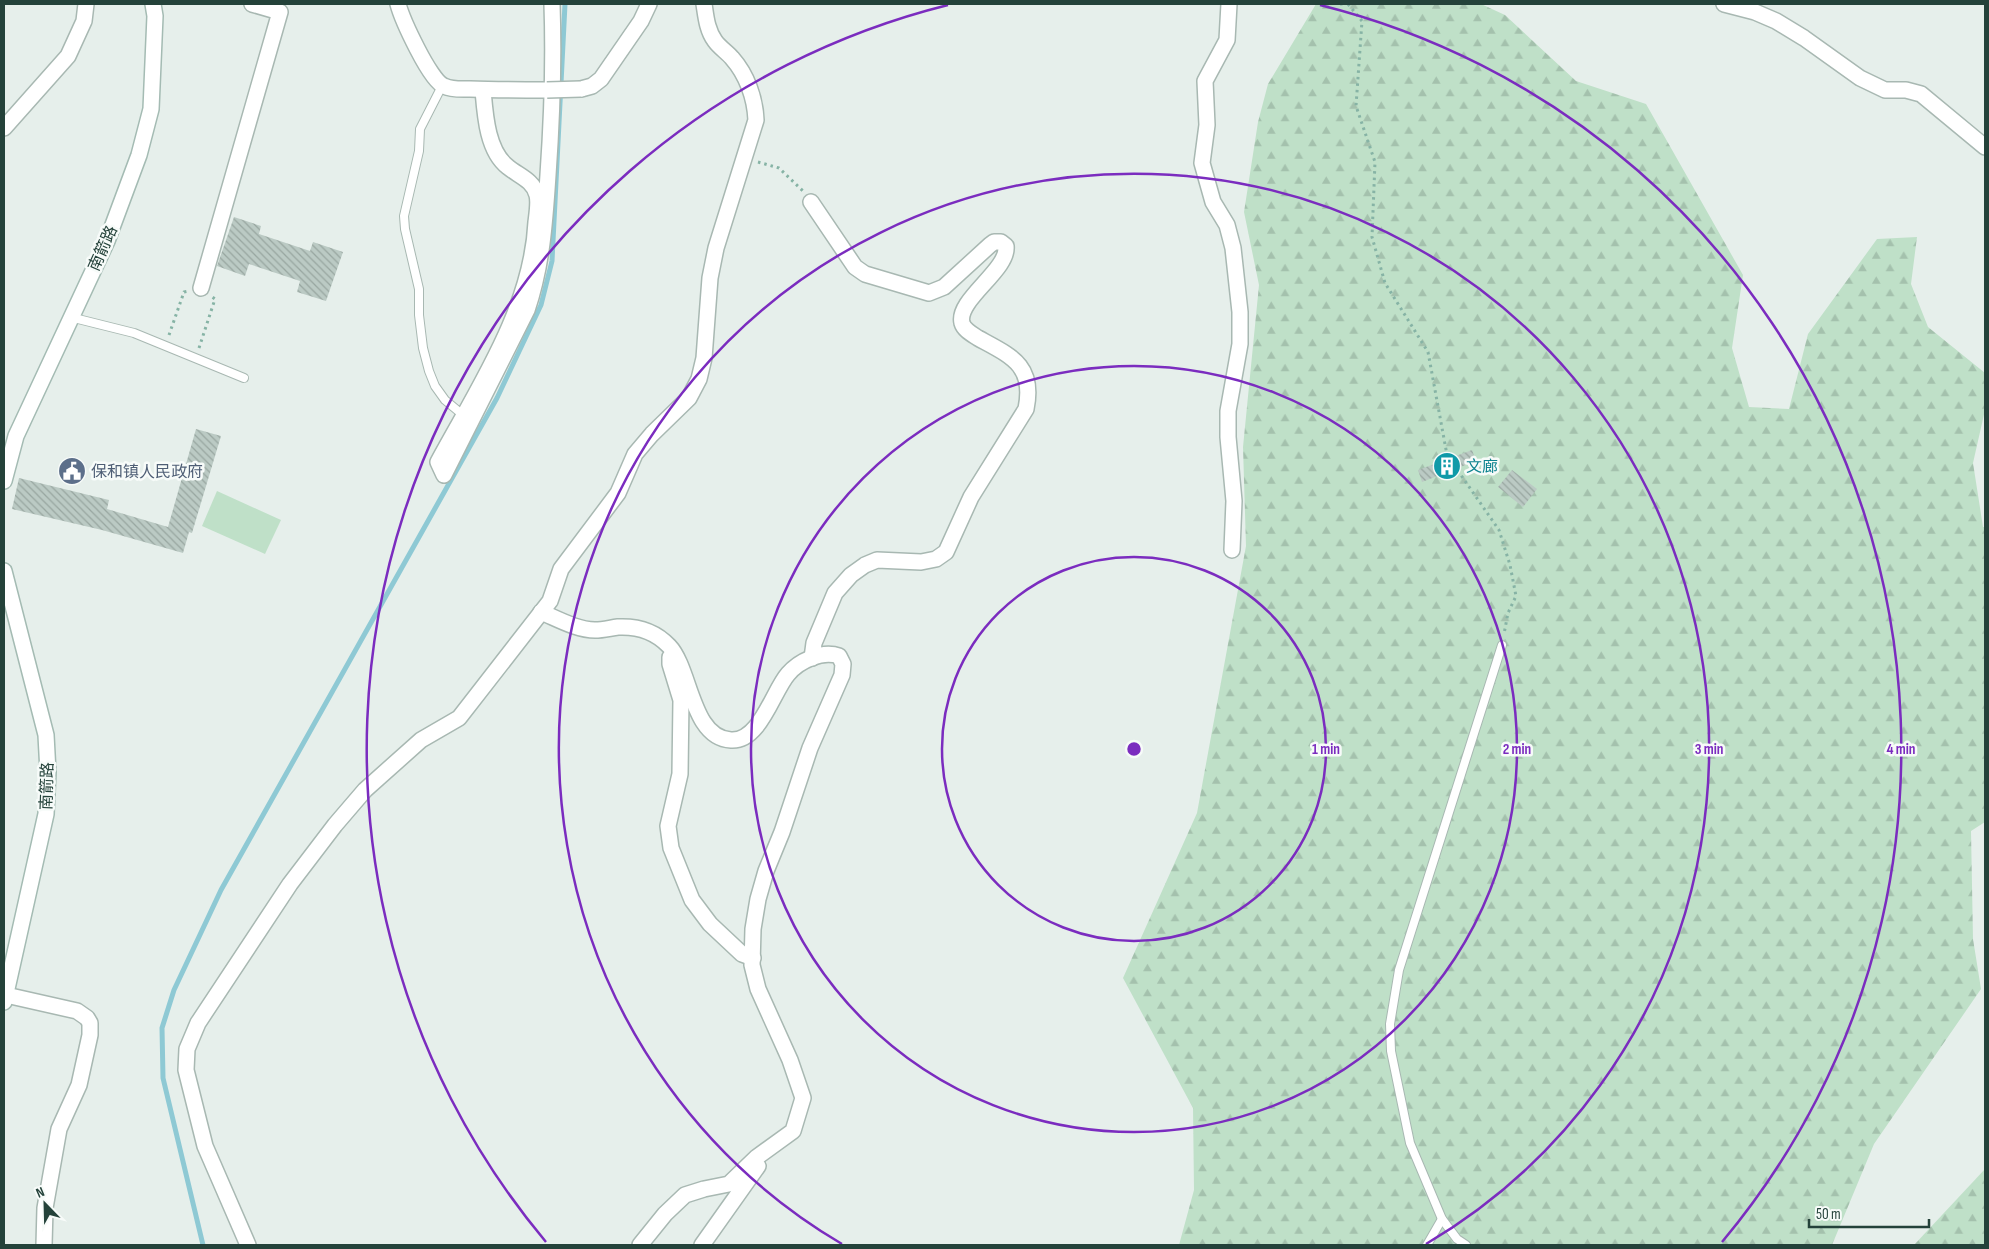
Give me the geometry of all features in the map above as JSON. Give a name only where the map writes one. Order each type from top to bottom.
[{"type":"street","points":[[4,128],[68,56],[84,21],[86,4]]},
{"type":"street","name":"南箭路","points":[[4,482],[16,436],[106,241],[139,155],[151,109],[155,16],[153,4]]},
{"type":"street","points":[[201,288],[280,12],[252,4]]},
{"type":"street","points":[[398,4],[412,38],[432,75],[442,86],[483,90],[581,89],[592,86],[601,79],[641,21],[649,4]]},
{"type":"street","points":[[483,90],[489,131],[498,155],[507,166],[526,178],[538,196],[536,237],[518,306],[438,462],[444,475],[527,310],[536,285],[545,232],[551,139],[554,70],[552,4]]},
{"type":"street","points":[[248,1245],[205,1146],[186,1070],[187,1050],[198,1023],[290,884],[334,825],[364,790],[421,740],[459,718],[550,602],[561,569],[618,493],[635,454],[688,398],[699,379],[704,358],[710,278],[716,248],[756,120],[755,103],[746,79],[737,65],[715,41],[708,26],[704,4]]},
{"type":"street","points":[[1229,4],[1226,40],[1205,81],[1207,125],[1202,163],[1213,202],[1227,225],[1233,248],[1240,312],[1240,344],[1228,411],[1228,437],[1234,501],[1232,550]]},
{"type":"street","points":[[1724,4],[1755,12],[1776,21],[1804,38],[1860,78],[1885,90],[1906,90],[1921,94],[1985,147]]},
{"type":"street","points":[[811,202],[855,267],[865,274],[929,293],[944,287],[994,242],[1001,242],[1006,246],[1005,257],[966,305],[961,318],[963,326],[970,333],[1004,352],[1021,366],[1026,376],[1028,394],[1026,409],[971,497],[946,552],[936,559],[921,562],[877,560],[866,565],[851,576],[838,588],[832,598],[814,643],[812,658]]},
{"type":"street","name":"南箭路","points":[[4,571],[46,735],[48,772],[46,814],[5,998]]},
{"type":"street","points":[[541,612],[579,627],[595,630],[638,627],[659,636],[671,648],[679,661],[699,714],[707,727],[718,736],[731,740],[743,738],[754,729],[767,711],[788,673],[812,658],[831,653],[839,656],[843,664],[842,675],[810,748],[782,832],[766,871],[758,899],[753,929],[752,966],[758,989],[790,1060],[803,1098],[793,1131],[776,1142],[729,1184],[684,1195],[665,1214],[640,1245]]},
{"type":"street","points":[[671,648],[670,664],[681,700],[680,774],[668,826],[671,848],[692,900],[710,924],[742,954],[753,958]]},
{"type":"street","points":[[5,998],[77,1011],[87,1018],[90,1023],[90,1035],[79,1085],[59,1129],[46,1208],[44,1245]]},
{"type":"street","points":[[702,1245],[776,1142]]},
{"type":"lane","points":[[442,86],[420,129],[419,151],[404,216],[405,229],[419,289],[419,315],[423,348],[429,371],[435,386],[445,400],[463,416]]},
{"type":"lane","points":[[70,317],[134,333],[244,378]]},
{"type":"lane","points":[[1466,1245],[1456,1239],[1442,1219],[1410,1142],[1391,1051],[1390,1024],[1399,970],[1502,645]]},
{"type":"lane","points":[[1427,1245],[1442,1219]]},
{"type":"path","points":[[1348,4],[1362,21],[1356,106],[1375,162],[1372,237],[1385,283],[1428,352],[1447,455],[1499,530],[1510,565],[1516,596],[1508,613],[1502,645]]},
{"type":"path","points":[[743,158],[779,168],[800,187],[811,202]]},
{"type":"path","points":[[165,346],[184,292]]},
{"type":"path","points":[[195,358],[215,299]]},
{"type":"green space","points":[[1316,4],[1481,4],[1505,15],[1576,81],[1646,104],[1743,275],[1732,348],[1749,407],[1789,409],[1808,334],[1877,239],[1917,237],[1911,284],[1928,327],[1985,373],[1985,410],[1973,463],[1983,527],[1985,527],[1985,822],[1971,831],[1973,939],[1981,989],[1874,1144],[1832,1245],[1179,1245],[1194,1190],[1193,1108],[1123,978],[1197,813],[1246,546],[1243,447],[1259,285],[1244,212],[1258,122],[1268,84]]},
{"type":"green space","points":[[217,491],[281,520],[265,554],[202,526]]},
{"type":"green space","points":[[1985,1169],[1985,1245],[1914,1245]]},
{"type":"building","points":[[234,217],[261,226],[259,234],[310,251],[313,242],[343,252],[326,301],[297,292],[300,281],[249,264],[245,276],[217,266]]},
{"type":"building","points":[[196,429],[221,436],[192,533],[189,532],[183,553],[102,530],[12,509],[19,478],[109,500],[107,509],[168,527]]},
{"type":"building","name":"文廊","points":[[1472,450],[1476,461],[1422,482],[1418,470]]},
{"type":"building","points":[[1512,470],[1537,489],[1523,507],[1498,487]]},
{"type":"waterway","points":[[203,1245],[163,1078],[162,1028],[174,990],[221,890],[497,398],[541,305],[552,261],[565,4]]},
{"type":"place","name":"文廊","points":[[1447,466]]},
{"type":"place","name":"保和镇人民政府","points":[[72,471]]}]
